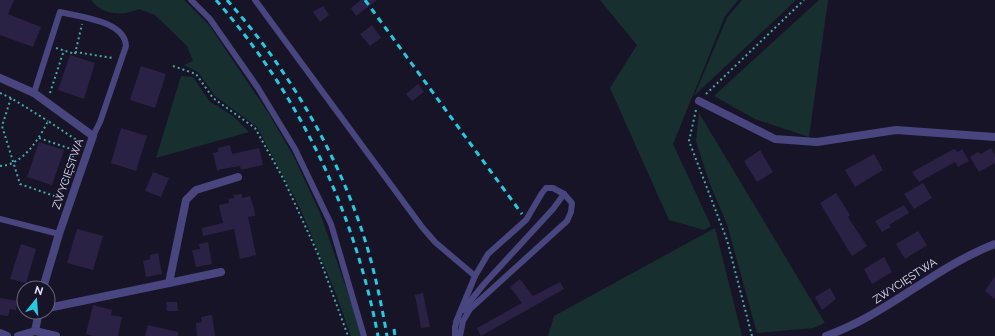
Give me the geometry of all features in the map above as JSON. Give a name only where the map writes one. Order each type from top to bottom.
[{"type":"street","name":"ZWYCIĘSTWA","points":[[0,78],[34,93],[93,136],[59,234],[45,280]]},
{"type":"street","points":[[699,101],[775,139],[817,142],[896,130],[995,137]]},
{"type":"street","points":[[169,283],[186,200],[200,189],[238,177]]},
{"type":"street","name":"ZWYCIĘSTWA","points":[[826,336],[858,322],[933,274],[970,254],[995,244]]},
{"type":"street","points":[[56,306],[221,272]]},
{"type":"street","points":[[35,331],[37,320]]},
{"type":"street","points":[[18,336],[35,331],[56,336]]},
{"type":"street","points":[[0,333],[7,336]]},
{"type":"lane","points":[[191,0],[210,19],[258,88],[295,149],[331,224],[364,336]]},
{"type":"lane","points":[[255,0],[422,227],[435,242],[475,276]]},
{"type":"lane","points":[[34,93],[60,12],[111,24],[124,36],[126,46],[100,122],[93,136]]},
{"type":"lane","points":[[455,336],[456,322],[475,276],[488,254],[526,220],[546,188],[553,188],[564,194],[572,203],[571,212],[567,220],[470,309],[463,321],[460,336]]},
{"type":"lane","points":[[456,322],[466,306],[484,284],[553,209],[564,194]]},
{"type":"lane","points":[[0,219],[59,234]]},
{"type":"path","points":[[752,336],[727,240],[689,141],[692,120],[699,101],[804,0]]},
{"type":"path","points":[[75,52],[83,18]]},
{"type":"path","points":[[49,46],[75,54],[75,52],[122,60]]},
{"type":"path","points":[[45,101],[49,96],[64,50]]},
{"type":"path","points":[[173,66],[196,74],[213,98],[255,128],[284,180],[318,254],[348,336]]},
{"type":"path","points":[[0,93],[48,120],[78,141],[59,198]]},
{"type":"path","points":[[11,98],[2,126],[20,184],[70,203]]},
{"type":"path","points":[[0,167],[14,164],[39,138],[48,120]]},
{"type":"path","points":[[39,138],[74,151]]},
{"type":"green space","points":[[91,0],[184,0],[209,25],[269,114],[294,157],[320,213],[363,336],[351,336],[336,294],[300,208],[257,127],[215,96],[198,72],[184,65],[193,61],[187,46],[155,15],[139,9],[126,13],[107,12]]},
{"type":"green space","points":[[600,0],[738,0],[725,16],[673,144],[711,226],[704,230],[669,220],[610,88],[637,45]]},
{"type":"green space","points":[[742,0],[796,0],[694,96],[727,18]]},
{"type":"green space","points":[[819,0],[828,0],[809,137],[755,119],[714,96]]},
{"type":"green space","points":[[181,76],[193,77],[209,101],[233,116],[249,132],[156,158]]},
{"type":"green space","points":[[699,113],[825,323],[813,328],[757,333],[727,224],[709,182],[696,141]]},
{"type":"green space","points":[[715,228],[742,336],[548,336],[554,316]]},
{"type":"building","points":[[0,0],[14,0],[8,14],[41,27],[33,47],[0,35]]},
{"type":"building","points":[[361,0],[377,0],[356,16],[351,8]]},
{"type":"building","points":[[323,6],[329,15],[320,22],[313,12]]},
{"type":"building","points":[[372,25],[381,38],[370,46],[360,34]]},
{"type":"building","points":[[70,55],[95,63],[84,99],[58,90]]},
{"type":"building","points":[[141,66],[166,74],[155,108],[130,100]]},
{"type":"building","points":[[418,84],[424,92],[412,101],[406,94]]},
{"type":"building","points":[[121,128],[147,136],[136,171],[111,163]]},
{"type":"building","points":[[39,142],[64,150],[52,185],[27,177]]},
{"type":"building","points":[[230,145],[232,154],[259,148],[263,165],[241,170],[240,166],[217,170],[213,153],[218,152],[218,148]]},
{"type":"building","points":[[991,148],[995,154],[995,163],[979,172],[970,157],[978,152],[981,154]]},
{"type":"building","points":[[954,149],[958,152],[962,149],[969,161],[958,167],[955,162],[919,182],[912,172]]},
{"type":"building","points":[[760,150],[773,172],[757,182],[744,161]]},
{"type":"building","points":[[874,154],[883,170],[855,187],[845,170]]},
{"type":"building","points":[[153,172],[169,178],[161,197],[145,191]]},
{"type":"building","points":[[923,183],[932,198],[914,209],[904,194]]},
{"type":"building","points":[[836,193],[850,215],[848,217],[867,246],[852,256],[820,203]]},
{"type":"building","points":[[242,194],[242,198],[250,196],[254,209],[255,216],[248,217],[256,255],[240,259],[234,229],[203,236],[202,228],[223,223],[219,205],[229,203],[228,199],[234,198],[233,195]]},
{"type":"building","points":[[904,205],[909,213],[889,225],[891,227],[882,232],[875,221]]},
{"type":"building","points":[[77,229],[103,236],[93,270],[67,263]]},
{"type":"building","points":[[918,231],[927,245],[905,259],[896,244]]},
{"type":"building","points":[[208,242],[212,264],[196,267],[192,250],[200,249],[199,244]]},
{"type":"building","points":[[21,244],[36,249],[27,280],[10,279]]},
{"type":"building","points":[[158,253],[162,274],[146,277],[143,261],[150,259],[150,255]]},
{"type":"building","points":[[884,257],[892,272],[872,284],[864,269]]},
{"type":"building","points":[[995,276],[995,299],[985,291]]},
{"type":"building","points":[[520,279],[533,296],[560,282],[564,289],[481,336],[477,328],[522,303],[510,287]]},
{"type":"building","points":[[830,288],[836,299],[822,310],[815,297]]},
{"type":"building","points":[[423,293],[430,327],[421,328],[415,295]]},
{"type":"building","points":[[0,298],[16,301],[16,310],[10,309],[8,316],[0,315]]},
{"type":"building","points":[[166,302],[177,302],[178,311],[167,311]]},
{"type":"building","points":[[93,305],[112,310],[111,315],[122,317],[118,336],[93,336],[86,334]]},
{"type":"building","points":[[212,315],[215,336],[197,336],[196,323],[202,322],[201,317]]},
{"type":"building","points":[[148,325],[178,332],[178,336],[145,336]]},
{"type":"railway","points":[[216,0],[246,37],[273,75],[298,115],[320,157],[354,244],[368,289],[378,336]]},
{"type":"railway","points":[[227,0],[272,56],[311,117],[328,149],[357,216],[368,250],[379,293],[387,336]]},
{"type":"railway","points":[[365,0],[522,214]]},
{"type":"railway","points":[[394,329],[395,336]]}]
